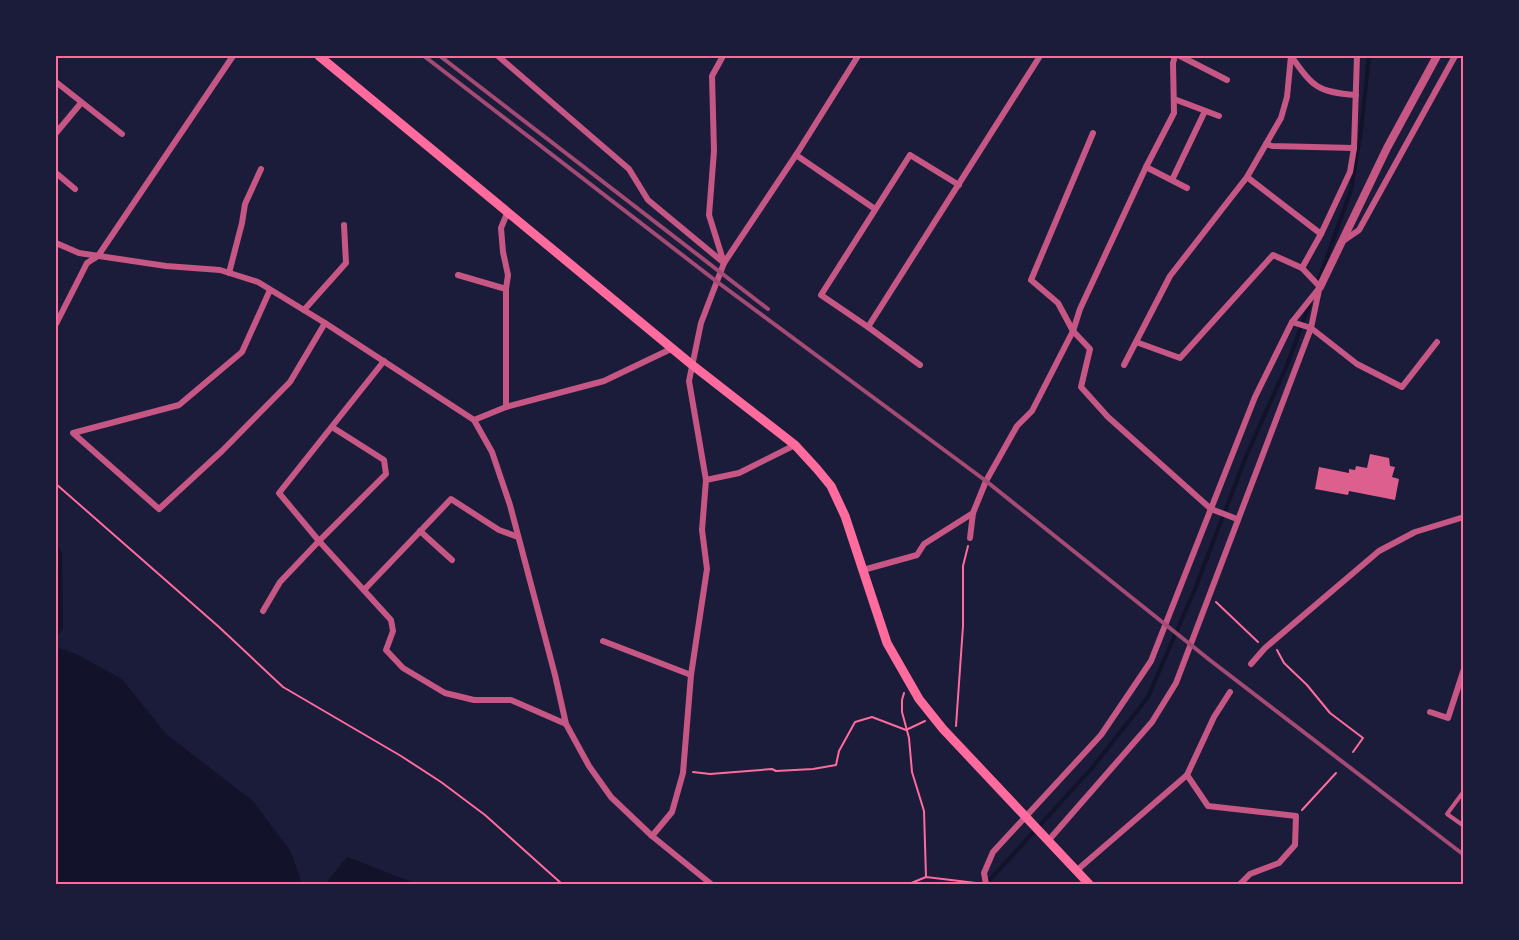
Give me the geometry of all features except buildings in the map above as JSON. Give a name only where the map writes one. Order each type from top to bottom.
[{"type":"main road","points":[[319,56],[691,364],[795,445],[831,486],[845,516],[888,643],[932,716],[1089,885]]},
{"type":"street","points":[[56,324],[59,307],[87,263],[98,256],[232,56]]},
{"type":"street","points":[[498,56],[629,168],[648,200],[724,263]]},
{"type":"street","points":[[723,56],[712,76],[714,151],[709,215],[724,263]]},
{"type":"street","points":[[652,836],[672,812],[684,770],[691,675],[707,569],[702,530],[706,480],[689,381],[701,323],[724,263],[796,155],[857,56]]},
{"type":"street","points":[[868,327],[1040,56]]},
{"type":"street","points":[[970,538],[972,513],[986,481],[1017,426],[1032,411],[1073,331],[1080,309],[1146,167],[1174,113],[1173,63],[1175,56]]},
{"type":"street","points":[[1180,56],[1227,80]]},
{"type":"street","points":[[1291,56],[1313,85],[1330,93],[1356,95]]},
{"type":"street","points":[[1124,365],[1170,276],[1247,177],[1281,118],[1287,97],[1291,56]]},
{"type":"street","points":[[1302,268],[1350,172],[1354,148],[1357,56]]},
{"type":"street","points":[[1045,838],[1152,722],[1176,682],[1311,328],[1320,287],[1387,148],[1437,56]]},
{"type":"street","points":[[1340,243],[1359,230],[1445,70],[1455,56]]},
{"type":"street","points":[[56,82],[122,134]]},
{"type":"street","points":[[1174,99],[1219,116]]},
{"type":"street","points":[[56,133],[81,102]]},
{"type":"street","points":[[1172,180],[1205,111]]},
{"type":"street","points":[[1093,133],[1031,280],[1058,303],[1073,331],[1090,350],[1081,387],[1108,417],[1211,509],[1237,519]]},
{"type":"street","points":[[1266,144],[1354,148]]},
{"type":"street","points":[[796,155],[875,209]]},
{"type":"street","points":[[920,365],[821,296],[910,155],[959,185]]},
{"type":"street","points":[[1146,167],[1187,188]]},
{"type":"street","points":[[229,273],[245,204],[261,169]]},
{"type":"street","points":[[56,173],[75,189]]},
{"type":"street","points":[[1247,177],[1321,234]]},
{"type":"street","points":[[506,407],[508,274],[501,228],[508,211]]},
{"type":"street","points":[[304,310],[346,263],[344,225]]},
{"type":"street","points":[[56,243],[78,253],[166,266],[220,270],[258,282],[474,420],[492,452],[518,537],[566,724],[589,766],[611,797],[652,836],[711,885]]},
{"type":"street","points":[[1136,342],[1180,358],[1273,255],[1302,268],[1320,287]]},
{"type":"street","points":[[458,275],[506,289]]},
{"type":"street","points":[[985,881],[984,873],[993,852],[1101,735],[1151,661],[1255,397],[1292,322],[1320,287]]},
{"type":"street","points":[[270,290],[242,352],[179,405],[73,433],[159,508],[222,451],[290,382],[325,323]]},
{"type":"street","points":[[1292,322],[1311,328],[1357,364],[1402,387],[1437,342]]},
{"type":"street","points":[[474,420],[506,407],[604,381],[673,348]]},
{"type":"street","points":[[384,361],[279,493],[391,620],[393,631],[386,650],[403,668],[445,693],[474,700],[511,700],[566,724]]},
{"type":"street","points":[[263,612],[280,582],[386,474],[384,460],[332,427]]},
{"type":"street","points":[[706,480],[738,473],[795,445]]},
{"type":"street","points":[[364,590],[451,499],[500,530],[518,537]]},
{"type":"street","points":[[863,570],[917,555],[924,544],[972,513]]},
{"type":"street","points":[[1251,664],[1265,648],[1379,551],[1415,532],[1464,517]]},
{"type":"street","points":[[420,531],[452,560]]},
{"type":"street","points":[[603,641],[691,675]]},
{"type":"street","points":[[1430,712],[1448,718],[1464,669]]},
{"type":"street","points":[[1076,871],[1187,775],[1214,717],[1230,692]]},
{"type":"street","points":[[1187,775],[1208,806],[1296,816],[1295,845],[1279,863],[1250,873],[1240,885]]},
{"type":"lane","points":[[1464,791],[1448,814],[1464,826]]},
{"type":"path","points":[[56,484],[210,619],[283,687],[441,782],[485,815],[562,885]]},
{"type":"path","points":[[955,743],[963,626],[963,566],[970,538]]},
{"type":"path","points":[[1210,596],[1265,648]]},
{"type":"path","points":[[1272,643],[1284,663],[1307,685],[1329,713],[1363,738],[1353,752]]},
{"type":"path","points":[[911,684],[902,700],[902,712],[909,738],[912,772],[924,811],[927,878]]},
{"type":"path","points":[[684,770],[710,774],[813,770],[836,765],[839,751],[855,722],[873,717],[906,730],[932,716]]},
{"type":"path","points":[[1296,816],[1336,773]]},
{"type":"path","points":[[909,885],[927,878],[975,883],[985,881]]},
{"type":"shaded area","points":[[56,540],[62,554],[63,629],[56,638]]},
{"type":"shaded area","points":[[56,647],[76,654],[122,679],[166,734],[253,801],[291,852],[302,884],[56,884]]},
{"type":"shaded area","points":[[347,857],[412,882],[414,884],[325,884]]},
{"type":"waterway","points":[[1317,285],[1351,190],[1361,131],[1369,56]]},
{"type":"waterway","points":[[986,884],[1092,768],[1148,697],[1195,589],[1247,454],[1287,365],[1310,303]]},
{"type":"railway","points":[[424,56],[716,281],[986,481],[1211,661],[1464,855]]},
{"type":"railway","points":[[440,56],[768,309]]}]
